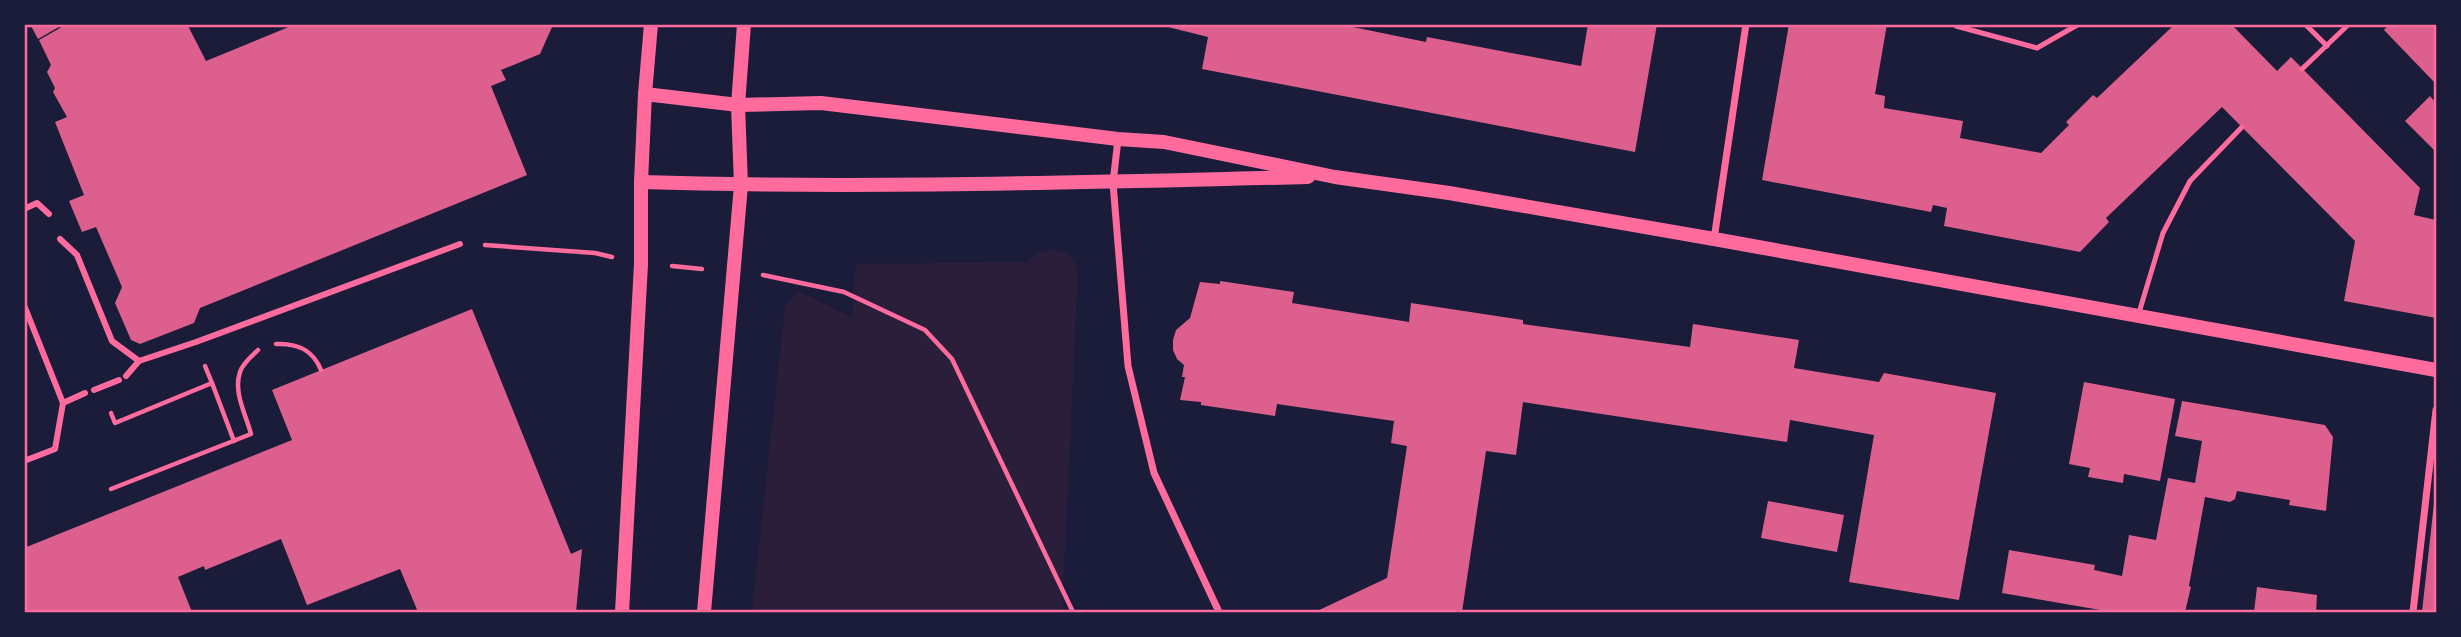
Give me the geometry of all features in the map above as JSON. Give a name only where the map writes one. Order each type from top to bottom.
[{"type":"main road","points":[[622,612],[641,264],[645,94],[651,24]]},
{"type":"main road","points":[[704,612],[741,185],[738,105],[744,24]]},
{"type":"main road","points":[[645,94],[738,105],[821,103],[1118,139],[1164,142],[1335,177],[1449,193],[1714,239],[2437,370]]},
{"type":"main road","points":[[641,182],[741,185],[1113,183],[1335,177]]},
{"type":"street","points":[[1714,239],[1746,24]]},
{"type":"street","points":[[1118,139],[1113,183],[1128,366],[1154,473],[1220,612]]},
{"type":"street","points":[[24,209],[37,203],[49,214]]},
{"type":"street","points":[[60,239],[77,256],[112,341],[139,361]]},
{"type":"street","points":[[94,390],[123,378],[139,361],[460,244]]},
{"type":"street","points":[[24,305],[63,403],[55,449],[24,461]]},
{"type":"street","points":[[63,403],[85,393]]},
{"type":"street","points":[[2413,612],[2437,410]]},
{"type":"lane","points":[[1956,26],[2038,48],[2079,24]]},
{"type":"lane","points":[[2305,24],[2328,46]]},
{"type":"lane","points":[[2302,69],[2349,24]]},
{"type":"lane","points":[[2138,316],[2163,233],[2190,181],[2242,127]]},
{"type":"path","points":[[460,244],[595,253],[641,264],[779,277],[844,292],[925,330],[952,359],[1073,612]]},
{"type":"path","points":[[111,489],[251,435],[238,383],[240,369],[259,349],[292,343],[308,351],[317,360],[321,370]]},
{"type":"path","points":[[212,383],[234,441]]},
{"type":"path","points":[[133,415],[197,389]]},
{"type":"shaded area","points":[[1055,250],[1070,256],[1078,270],[1062,612],[752,612],[785,307],[799,291],[852,318],[856,264],[1027,262],[1042,251]]},
{"type":"building","points":[[30,24],[64,24],[38,39]]},
{"type":"building","points":[[67,24],[187,24],[206,61],[296,24],[551,24],[552,27],[540,54],[501,70],[506,80],[491,86],[527,175],[200,308],[194,323],[140,344],[131,340],[115,303],[122,287],[96,227],[82,232],[69,201],[84,195],[55,122],[67,117],[53,92],[55,88],[47,72],[51,65],[39,40]]},
{"type":"building","points":[[1156,24],[1338,24],[1426,42],[1427,37],[1581,66],[1588,24],[1657,24],[1635,152],[1202,69],[1208,37]]},
{"type":"building","points":[[1789,24],[1887,24],[1875,94],[1885,96],[1884,108],[1963,121],[1960,138],[2041,153],[2069,125],[2066,122],[2093,95],[2097,98],[2175,24],[2231,24],[2277,71],[2291,57],[2420,188],[2414,215],[2436,220],[2436,318],[2344,301],[2355,241],[2222,107],[2106,218],[2109,222],[2080,252],[1944,226],[1947,208],[1933,205],[1931,212],[1762,180]]},
{"type":"building","points":[[2389,24],[2436,24],[2436,84],[2384,30]]},
{"type":"building","points":[[2430,96],[2436,103],[2436,152],[2405,121]]},
{"type":"building","points":[[1220,281],[1294,292],[1292,303],[1409,322],[1411,303],[1523,320],[1523,324],[1690,347],[1693,324],[1799,340],[1794,368],[1879,382],[1884,373],[1996,393],[1959,600],[1849,582],[1874,435],[1790,420],[1787,442],[1523,402],[1516,455],[1486,451],[1462,612],[1315,612],[1387,578],[1407,446],[1391,443],[1394,421],[1277,404],[1275,416],[1180,400],[1185,377],[1182,377],[1184,365],[1173,350],[1176,330],[1190,318],[1200,282],[1220,284]]},
{"type":"building","points":[[472,309],[571,554],[582,549],[576,612],[418,612],[400,569],[307,605],[281,539],[205,570],[204,566],[178,577],[192,612],[24,612],[24,548],[292,440],[272,390]]},
{"type":"building","points":[[2084,382],[2175,399],[2160,481],[2124,474],[2123,483],[2088,477],[2090,468],[2069,464]]},
{"type":"building","points":[[2182,401],[2325,425],[2333,437],[2326,511],[2289,505],[2290,500],[2237,491],[2235,499],[2230,502],[2205,497],[2185,612],[2112,612],[2002,593],[2009,550],[2095,565],[2094,570],[2122,576],[2129,535],[2156,540],[2168,478],[2195,483],[2202,441],[2175,436]]},
{"type":"building","points":[[2435,494],[2436,612],[2422,612]]},
{"type":"building","points":[[1768,501],[1844,515],[1837,552],[1761,538]]},
{"type":"building","points":[[2257,587],[2317,595],[2316,612],[2254,612]]}]
